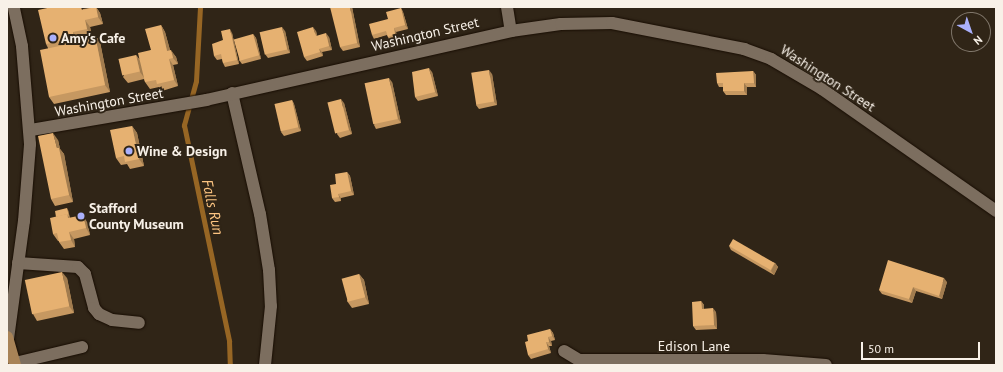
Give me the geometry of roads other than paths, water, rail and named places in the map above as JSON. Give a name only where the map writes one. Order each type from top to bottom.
[{"type":"main road","points":[[8,338],[15,364]]},
{"type":"street","points":[[8,338],[18,263],[31,130],[22,46],[14,7]]},
{"type":"street","points":[[506,7],[510,31]]},
{"type":"street","name":"Washington Street","points":[[31,130],[206,100],[510,31],[567,23],[612,23],[744,49],[771,59],[822,89],[996,211]]},
{"type":"street","points":[[232,93],[260,214],[269,270],[271,306],[265,365]]},
{"type":"street","points":[[18,263],[78,267],[85,274],[92,302],[100,314],[112,320],[139,323]]},
{"type":"street","points":[[15,364],[82,347]]},
{"type":"street","name":"Edison Lane","points":[[564,351],[579,360],[763,360],[826,365]]},
{"type":"waterway","name":"Falls Run","points":[[200,7],[196,81],[184,125],[229,341],[230,365]]},
{"type":"place","name":"Amy's Cafe","points":[[53,38]]},
{"type":"place","name":"Wine & Design","points":[[129,151]]},
{"type":"place","name":"Stafford County Museum","points":[[81,216]]}]
